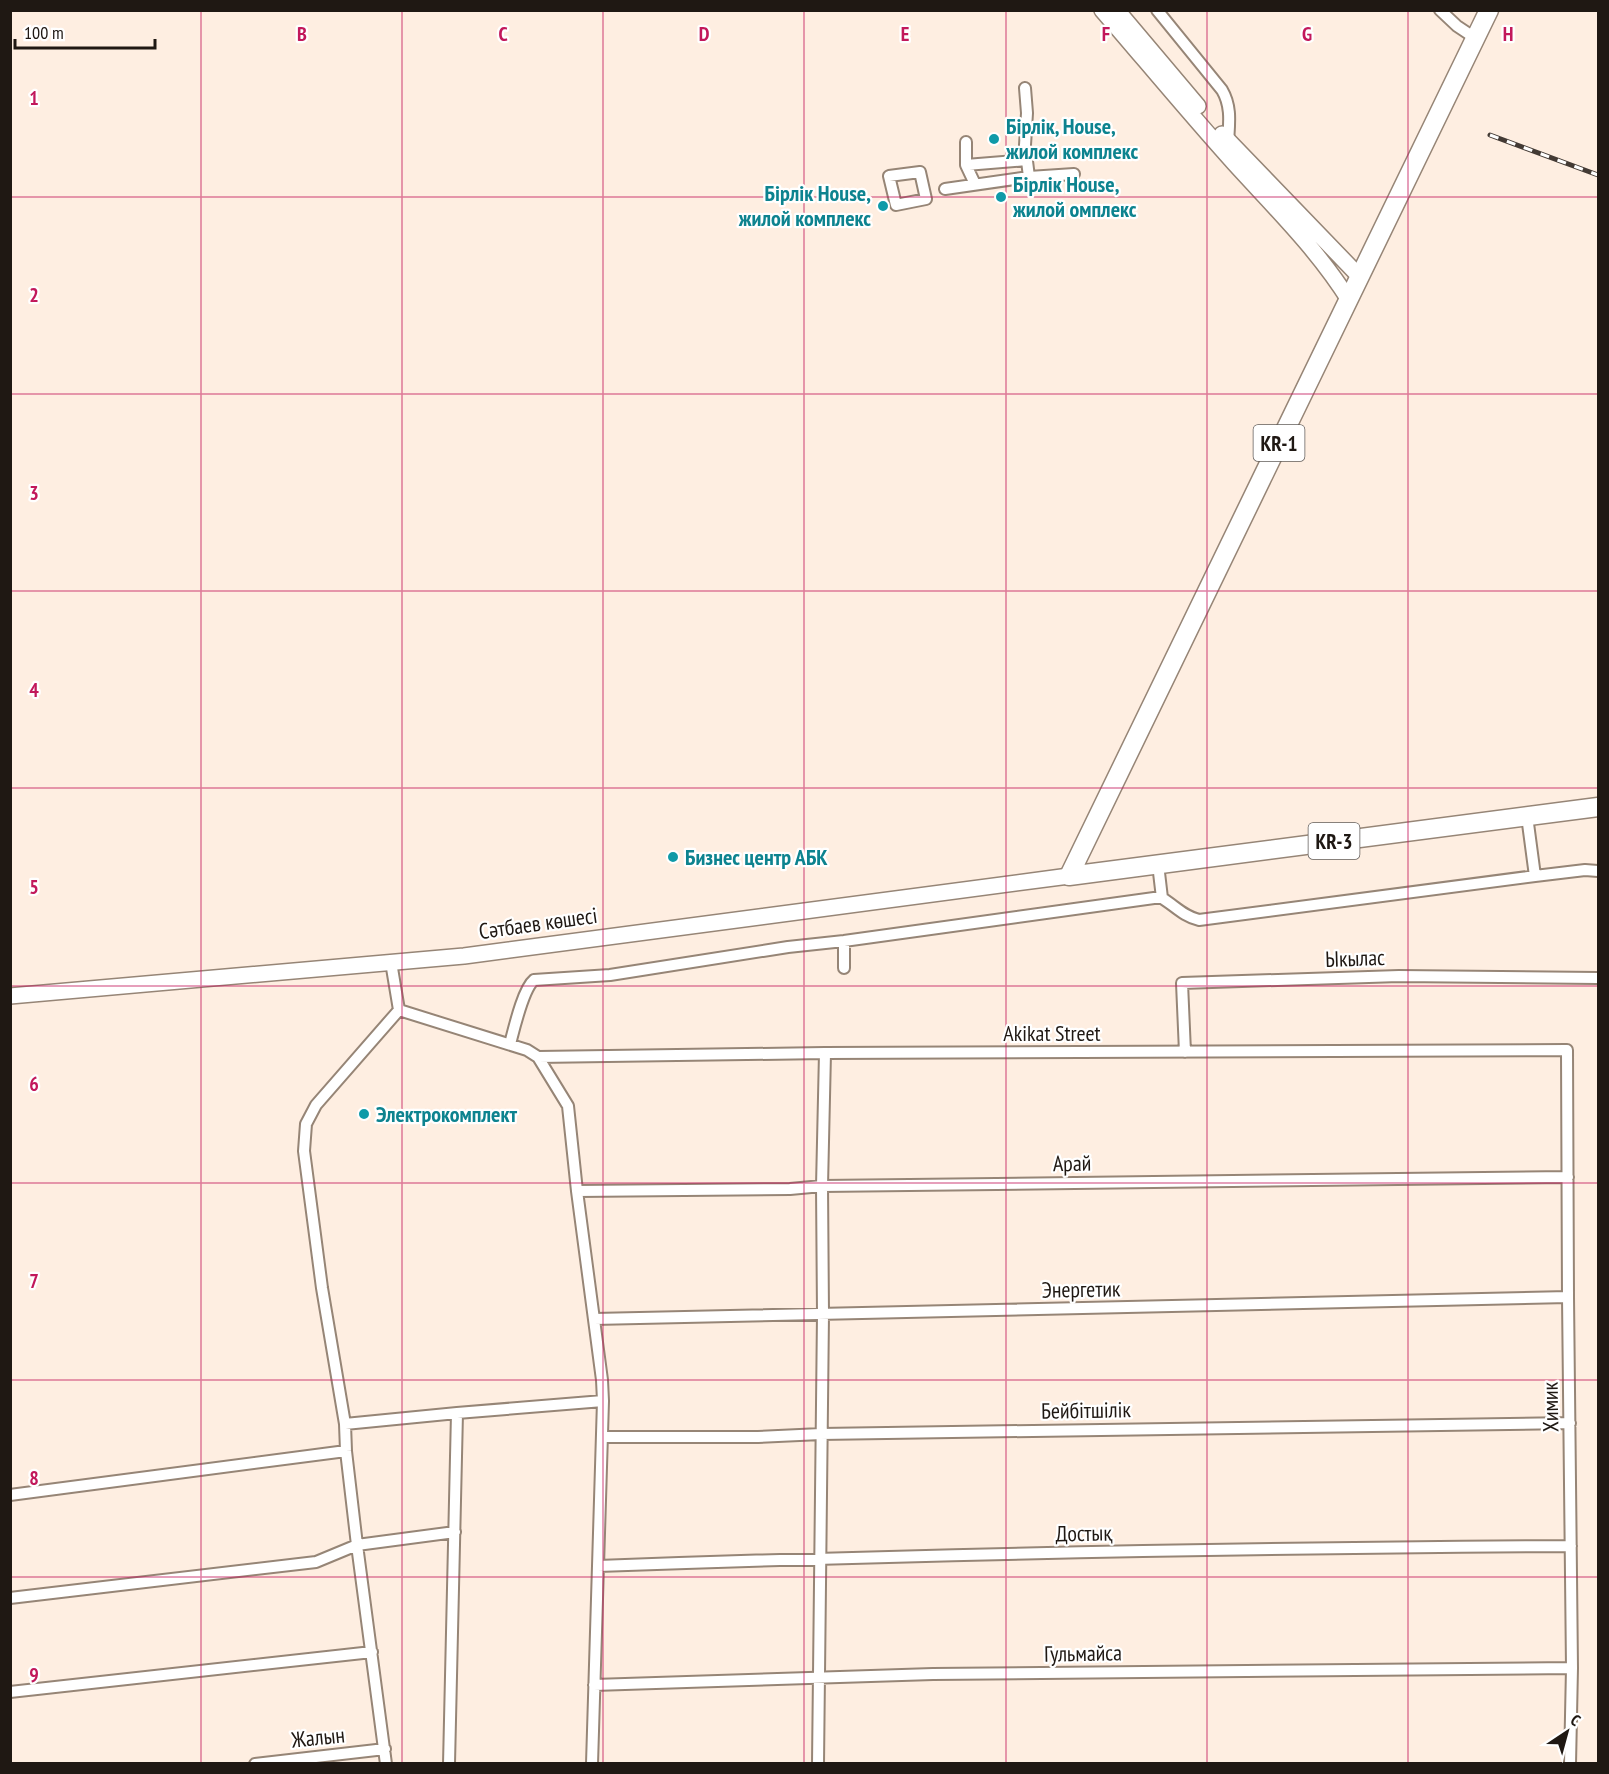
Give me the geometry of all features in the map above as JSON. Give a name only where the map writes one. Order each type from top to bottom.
[{"type":"main road","points":[[1102,10],[1227,148],[1359,276]]},
{"type":"main road","points":[[1117,10],[1227,148],[1332,273],[1348,300]]},
{"type":"main road","name":"KR-1","points":[[1069,876],[1489,10]]},
{"type":"main road","name":"KR-3","points":[[1069,876],[1599,807]]},
{"type":"main road","name":"Сәтбаев көшесі","points":[[10,996],[464,956],[1069,876]]},
{"type":"street","points":[[1157,10],[1228,99],[1227,148]]},
{"type":"street","points":[[1440,10],[1457,27],[1475,38]]},
{"type":"street","points":[[1025,88],[1027,113],[1025,145],[1029,177]]},
{"type":"street","points":[[966,142],[966,165],[975,184]]},
{"type":"street","points":[[966,165],[1027,160]]},
{"type":"street","points":[[945,189],[1029,177],[1074,174]]},
{"type":"street","points":[[1527,816],[1535,876]]},
{"type":"street","points":[[1158,864],[1162,898],[1181,913],[1199,920],[1535,876],[1585,870],[1599,871]]},
{"type":"street","points":[[510,1044],[526,993],[530,983],[534,980],[610,975],[788,947],[1162,898]]},
{"type":"street","points":[[844,941],[844,968]]},
{"type":"street","points":[[386,1764],[357,1545],[345,1424],[322,1288],[304,1151],[306,1124],[316,1105],[399,1010],[392,962]]},
{"type":"street","name":"Ыкылас","points":[[1185,1052],[1182,983],[1399,976],[1599,978]]},
{"type":"street","points":[[399,1010],[527,1050],[538,1057],[568,1106],[603,1401],[592,1764]]},
{"type":"street","name":"Akikat Street","points":[[538,1057],[825,1053],[1567,1050]]},
{"type":"street","name":"Химик","points":[[1567,1050],[1572,1668],[1570,1764]]},
{"type":"street","points":[[818,1764],[825,1053]]},
{"type":"street","name":"Арай","points":[[577,1191],[1568,1177]]},
{"type":"street","name":"Энергетик","points":[[594,1319],[1568,1297]]},
{"type":"street","points":[[345,1424],[603,1401]]},
{"type":"street","points":[[449,1764],[457,1413]]},
{"type":"street","name":"Бейбітшілік","points":[[602,1437],[758,1437],[821,1434],[1570,1423]]},
{"type":"street","points":[[10,1495],[346,1451]]},
{"type":"street","points":[[10,1598],[316,1562],[357,1545],[455,1532]]},
{"type":"street","name":"Достық","points":[[598,1566],[821,1558],[1335,1547],[1571,1546]]},
{"type":"street","points":[[10,1692],[372,1652]]},
{"type":"street","name":"Гульмайса","points":[[594,1685],[933,1674],[1572,1668]]},
{"type":"street","name":"Жалын","points":[[255,1764],[384,1749]]},
{"type":"railway","points":[[1490,135],[1598,175]]},
{"type":"place","name":"Бірлік, House, жилой комплекс","points":[[994,139]]},
{"type":"place","name":"Бірлік House, жилой омплекс","points":[[1001,197]]},
{"type":"place","name":"Бірлік House, жилой комплекс","points":[[883,206]]},
{"type":"place","name":"Бизнес центр АБК","points":[[673,857]]},
{"type":"place","name":"Электрокомплект","points":[[364,1114]]}]
